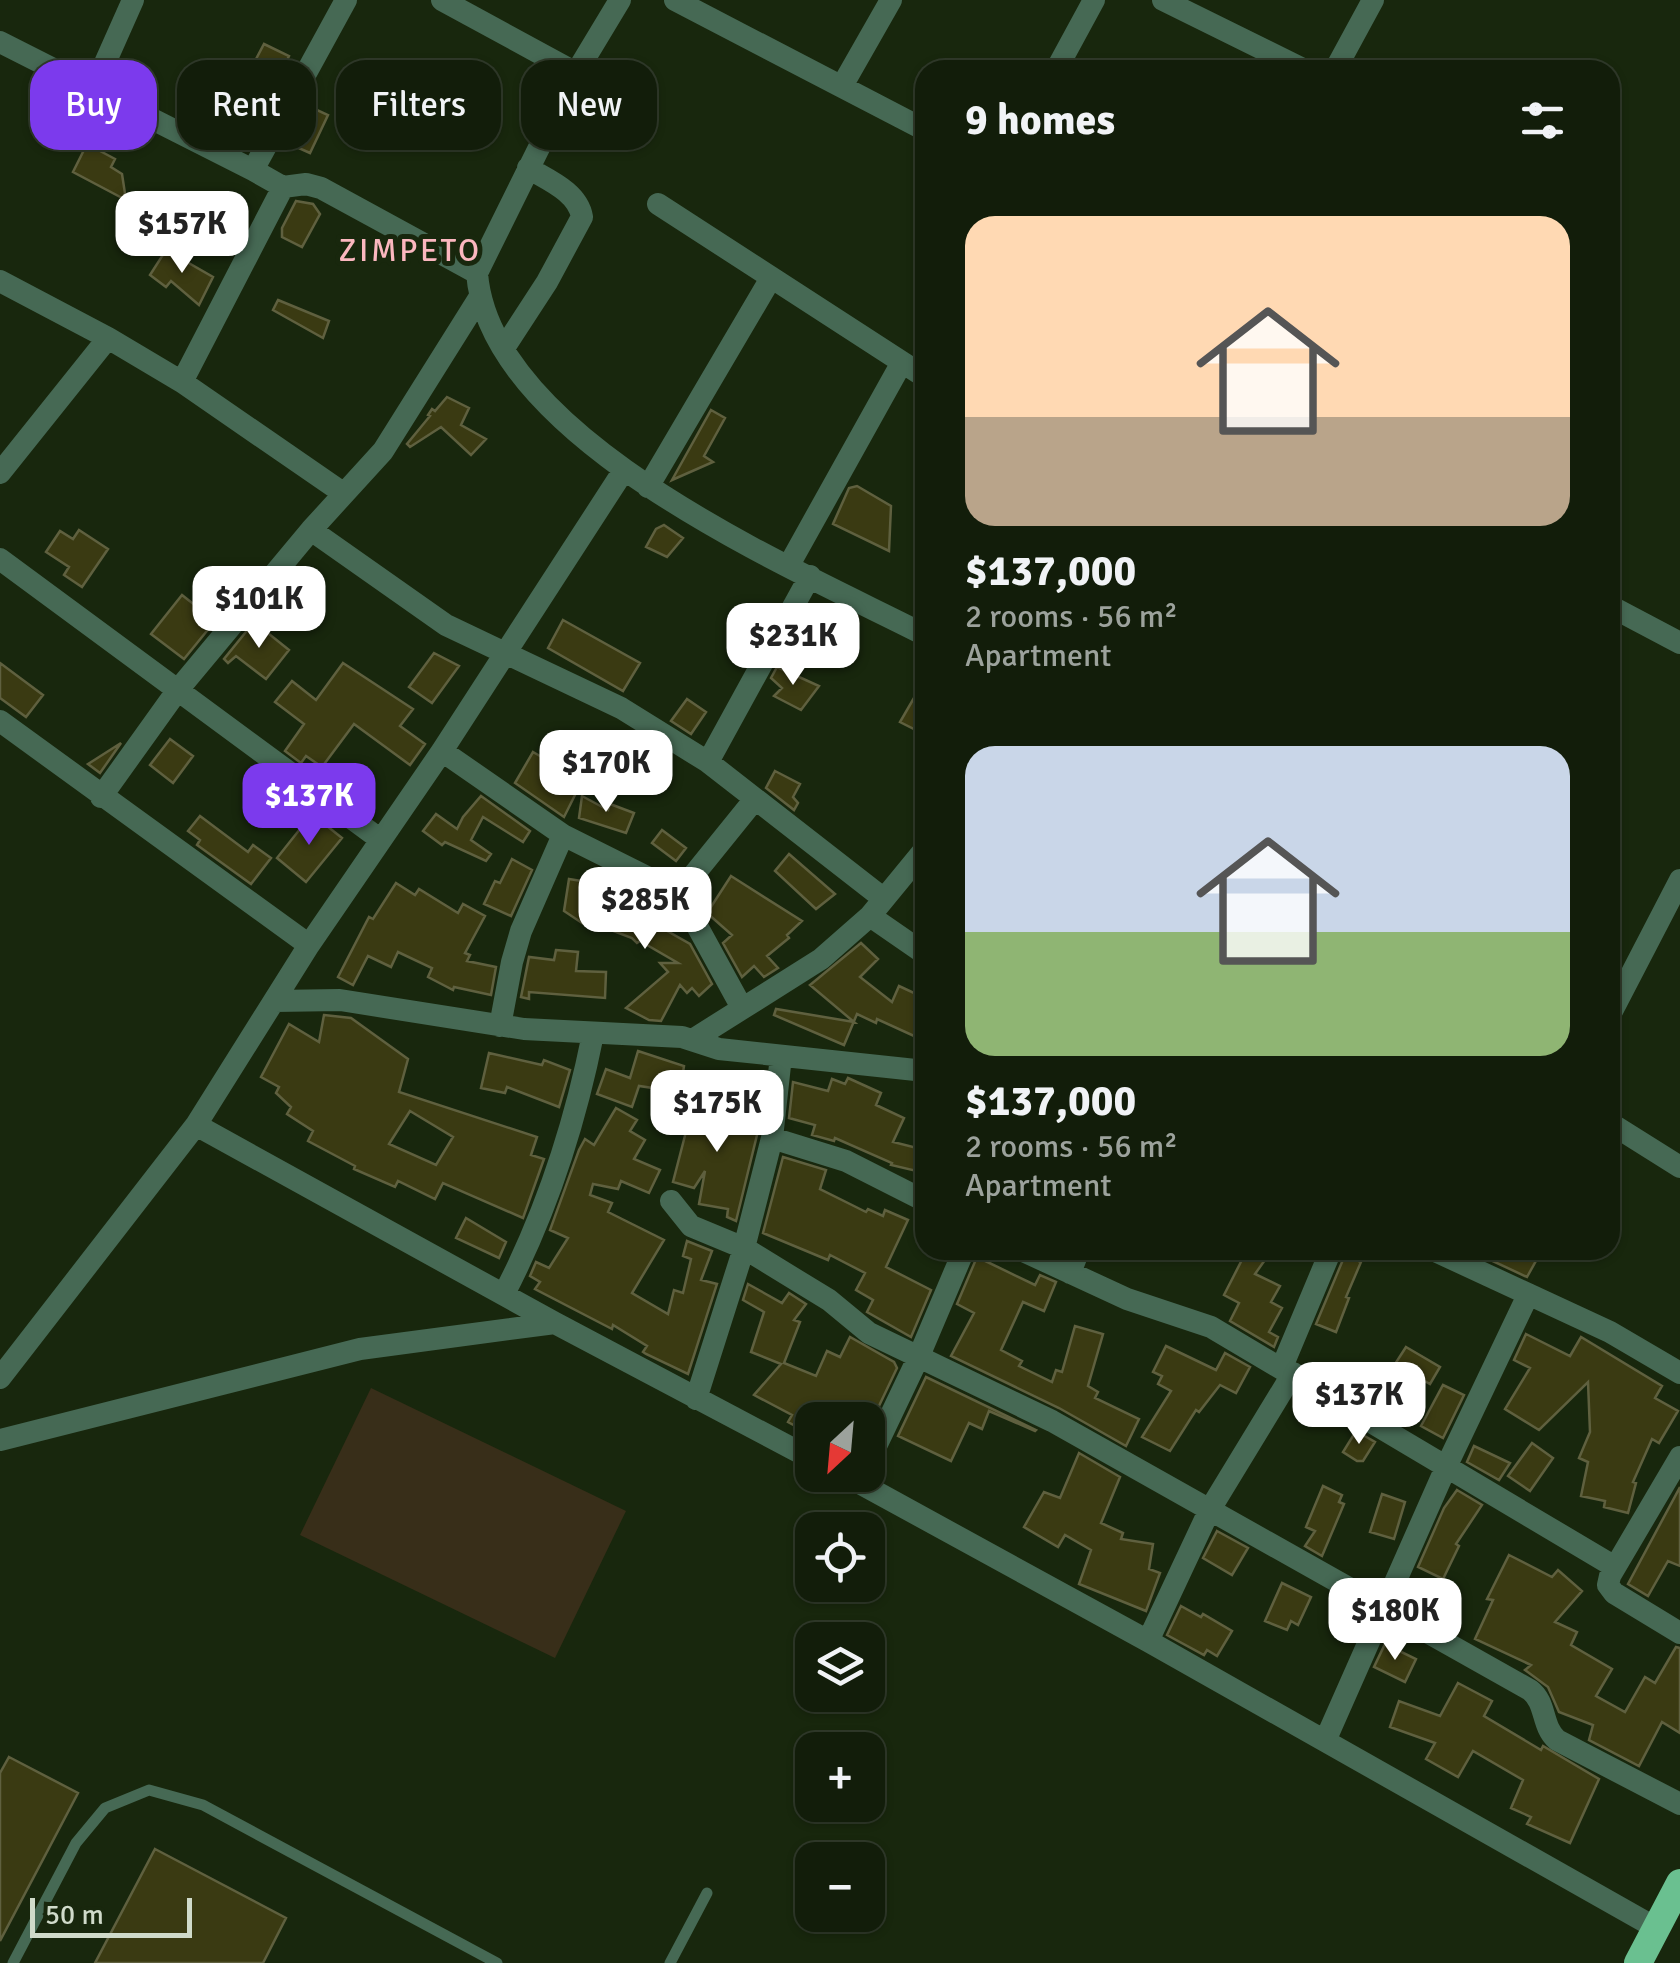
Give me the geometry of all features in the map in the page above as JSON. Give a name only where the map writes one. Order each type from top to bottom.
[{"type":"highway","points":[[1638,1963],[1680,1883]]},
{"type":"street","points":[[106,60],[134,0]]},
{"type":"street","points":[[253,170],[346,0]]},
{"type":"street","points":[[442,0],[554,60]]},
{"type":"street","points":[[583,60],[620,0]]},
{"type":"street","points":[[675,0],[915,125]]},
{"type":"street","points":[[842,86],[891,0]]},
{"type":"street","points":[[1061,60],[1094,0]]},
{"type":"street","points":[[1164,0],[1285,60]]},
{"type":"street","points":[[1341,60],[1372,0]]},
{"type":"street","points":[[0,42],[34,60]]},
{"type":"street","points":[[157,122],[283,187],[306,184],[321,188],[477,273]]},
{"type":"street","points":[[537,150],[477,273],[479,298],[504,348],[546,404],[624,470],[715,528],[915,630]]},
{"type":"street","points":[[504,348],[582,216],[580,204],[567,192],[528,168]]},
{"type":"street","points":[[182,382],[283,187]]},
{"type":"street","points":[[658,204],[915,366]]},
{"type":"street","points":[[648,487],[771,278]]},
{"type":"street","points":[[0,281],[182,382],[343,493]]},
{"type":"street","points":[[101,797],[177,691],[311,530],[383,451],[479,298]]},
{"type":"street","points":[[0,473],[108,338]]},
{"type":"street","points":[[708,762],[800,570],[915,369]]},
{"type":"street","points":[[0,1378],[196,1124],[309,945],[442,751],[624,470]]},
{"type":"street","points":[[311,530],[434,618],[620,708],[708,762],[755,799],[915,944]]},
{"type":"street","points":[[0,558],[380,840]]},
{"type":"street","points":[[1620,611],[1680,643]]},
{"type":"street","points":[[0,721],[309,945]]},
{"type":"street","points":[[442,751],[564,834],[679,894],[742,1008]]},
{"type":"street","points":[[679,894],[755,799]]},
{"type":"street","points":[[500,1026],[521,931],[564,834]]},
{"type":"street","points":[[694,1039],[806,970],[877,908],[915,861]]},
{"type":"street","points":[[1620,996],[1680,880]]},
{"type":"street","points":[[275,1001],[340,1000],[500,1026],[694,1039],[719,1050],[915,1070]]},
{"type":"street","points":[[504,1294],[528,1248],[579,1102],[593,1034]]},
{"type":"street","points":[[696,1399],[744,1248],[772,1138],[780,1056]]},
{"type":"street","points":[[196,1124],[555,1323],[795,1449]]},
{"type":"street","points":[[1620,1129],[1680,1167]]},
{"type":"street","points":[[772,1138],[846,1161],[915,1196]]},
{"type":"street","points":[[672,1201],[691,1226],[744,1248],[829,1300],[868,1333],[1052,1421],[1536,1694],[1547,1728],[1557,1740],[1680,1804]]},
{"type":"street","points":[[885,1422],[919,1356],[960,1260]]},
{"type":"street","points":[[1042,1260],[1140,1304],[1211,1328],[1615,1567]]},
{"type":"street","points":[[1070,1273],[1076,1260]]},
{"type":"street","points":[[1148,1642],[1209,1511],[1287,1370],[1327,1260]]},
{"type":"street","points":[[1454,1260],[1610,1332],[1680,1374]]},
{"type":"street","points":[[1326,1741],[1528,1295]]},
{"type":"street","points":[[0,1440],[360,1349],[555,1323]]},
{"type":"street","points":[[1680,1458],[1615,1567],[1608,1586],[1614,1594],[1680,1633]]},
{"type":"street","points":[[885,1490],[1656,1928]]},
{"type":"lane","points":[[14,1963],[76,1843],[105,1808],[149,1790],[203,1805],[497,1963]]},
{"type":"lane","points":[[670,1963],[707,1893]]},
{"type":"shaded area","points":[[371,1388],[626,1511],[555,1658],[300,1535]]},
{"type":"building","points":[[264,44],[289,56],[287,60],[256,60]]},
{"type":"building","points":[[316,110],[328,115],[316,140]]},
{"type":"building","points":[[84,150],[98,150],[115,159],[111,167],[122,174],[126,200],[73,172]]},
{"type":"building","points":[[296,201],[313,204],[320,214],[302,247],[282,237],[282,228]]},
{"type":"building","points":[[166,250],[213,277],[199,305],[171,281],[166,287],[150,275]]},
{"type":"building","points":[[278,300],[329,321],[323,338],[273,310]]},
{"type":"building","points":[[447,397],[469,408],[461,425],[486,439],[471,455],[441,427],[410,447],[407,444],[432,409],[435,411]]},
{"type":"building","points":[[711,410],[725,418],[704,456],[713,462],[672,480]]},
{"type":"building","points":[[857,486],[891,506],[889,551],[833,524],[849,488]]},
{"type":"building","points":[[664,525],[683,538],[667,557],[646,547],[656,529]]},
{"type":"building","points":[[79,530],[108,549],[82,587],[64,575],[69,567],[46,552],[60,531],[73,539]]},
{"type":"building","points":[[182,595],[215,621],[184,659],[151,634]]},
{"type":"building","points":[[563,620],[640,663],[623,691],[548,648]]},
{"type":"building","points":[[254,622],[289,650],[266,679],[236,656],[228,663],[224,659]]},
{"type":"building","points":[[434,653],[459,666],[432,703],[409,687]]},
{"type":"building","points":[[0,663],[43,695],[26,717],[0,698]]},
{"type":"building","points":[[343,663],[413,709],[400,726],[425,744],[410,765],[354,724],[322,767],[306,756],[301,763],[285,751],[304,724],[275,702],[292,681],[316,700]]},
{"type":"building","points":[[777,667],[819,686],[801,710],[774,696],[782,688],[771,678]]},
{"type":"building","points":[[915,696],[915,728],[900,722]]},
{"type":"building","points":[[687,699],[706,712],[691,734],[671,721]]},
{"type":"building","points":[[170,739],[193,756],[173,783],[150,765]]},
{"type":"building","points":[[121,743],[100,773],[88,764]]},
{"type":"building","points":[[533,752],[575,776],[568,788],[576,793],[564,817],[515,783]]},
{"type":"building","points":[[775,771],[800,784],[793,797],[798,803],[794,810],[766,788]]},
{"type":"building","points":[[481,796],[530,831],[523,842],[483,817],[471,840],[491,854],[486,861],[445,842],[442,845],[423,831],[436,814],[457,829]]},
{"type":"building","points":[[582,796],[608,810],[610,804],[634,813],[626,833],[579,818]]},
{"type":"building","points":[[312,814],[342,838],[306,882],[277,858]]},
{"type":"building","points":[[200,816],[248,852],[253,845],[271,858],[251,884],[197,845],[200,840],[188,831]]},
{"type":"building","points":[[662,830],[686,848],[676,861],[652,843]]},
{"type":"building","points":[[789,854],[835,894],[816,909],[775,871]]},
{"type":"building","points":[[512,859],[532,870],[511,916],[484,904]]},
{"type":"building","points":[[731,876],[802,921],[767,956],[778,968],[764,977],[754,966],[742,977],[723,943],[732,935],[707,913]]},
{"type":"building","points":[[569,879],[588,882],[585,900],[600,906],[596,918],[604,907],[653,923],[690,944],[712,984],[699,996],[692,988],[687,993],[680,985],[661,1021],[649,1020],[626,1008],[668,972],[660,963],[678,963],[640,941],[582,919],[582,923],[564,911]]},
{"type":"building","points":[[396,883],[415,895],[419,889],[458,913],[463,904],[485,916],[465,953],[470,955],[467,961],[496,967],[491,995],[454,987],[453,990],[428,977],[432,968],[398,952],[391,967],[368,956],[353,985],[338,977],[369,917],[373,919]]},
{"type":"building","points":[[861,943],[878,959],[860,977],[892,1002],[899,986],[915,993],[915,1036],[857,1014],[854,1022],[810,985]]},
{"type":"building","points":[[556,950],[578,952],[576,971],[606,972],[605,998],[529,992],[529,999],[521,997],[529,957],[554,960]]},
{"type":"building","points":[[776,1009],[854,1022],[844,1045],[774,1015]]},
{"type":"building","points":[[324,1015],[351,1018],[408,1059],[399,1092],[537,1137],[531,1155],[544,1159],[523,1218],[443,1183],[435,1199],[398,1181],[395,1187],[354,1169],[355,1166],[308,1141],[313,1131],[287,1114],[291,1107],[276,1093],[279,1087],[261,1077],[289,1024],[319,1042]],"holes":[[[410,1111],[453,1137],[436,1165],[389,1144]]]},
{"type":"building","points":[[638,1051],[684,1066],[680,1092],[639,1086],[632,1107],[597,1094],[606,1069],[630,1078]]},
{"type":"building","points":[[489,1053],[542,1065],[544,1060],[570,1070],[559,1107],[507,1087],[505,1093],[481,1088]]},
{"type":"building","points":[[848,1078],[881,1093],[876,1105],[904,1118],[893,1142],[915,1148],[915,1171],[891,1165],[835,1138],[834,1141],[812,1135],[815,1125],[789,1118],[793,1082],[828,1091],[832,1079],[845,1084]]},
{"type":"building","points":[[682,1103],[742,1120],[743,1108],[760,1111],[736,1221],[727,1217],[728,1209],[699,1204],[705,1171],[694,1188],[673,1182],[688,1124],[677,1121]]},
{"type":"building","points":[[616,1108],[637,1120],[630,1131],[645,1140],[634,1159],[660,1170],[649,1193],[621,1181],[618,1189],[593,1184],[590,1195],[612,1203],[608,1212],[664,1240],[632,1293],[668,1314],[674,1290],[683,1293],[691,1259],[683,1256],[687,1241],[712,1251],[701,1280],[717,1284],[688,1374],[646,1354],[643,1352],[647,1346],[613,1325],[612,1329],[535,1289],[540,1282],[530,1276],[536,1262],[549,1268],[568,1238],[550,1230],[579,1150],[585,1139],[594,1145]]},
{"type":"building","points":[[783,1157],[826,1170],[820,1189],[866,1212],[868,1209],[883,1216],[885,1210],[908,1220],[886,1267],[931,1290],[911,1337],[867,1312],[873,1300],[856,1290],[865,1273],[830,1255],[828,1260],[763,1233]]},
{"type":"building","points":[[466,1218],[506,1242],[499,1258],[456,1238]]},
{"type":"building","points":[[976,1260],[1035,1285],[1040,1275],[1056,1282],[1044,1311],[1023,1302],[1001,1350],[1022,1361],[1019,1366],[1052,1382],[1056,1370],[1062,1372],[1075,1326],[1103,1334],[1088,1386],[1098,1392],[1095,1398],[1139,1419],[1126,1446],[1059,1408],[951,1356],[974,1313],[957,1304]]},
{"type":"building","points":[[1242,1260],[1265,1260],[1255,1274],[1280,1286],[1271,1302],[1282,1308],[1269,1332],[1278,1337],[1274,1347],[1230,1321],[1239,1303],[1224,1295]]},
{"type":"building","points":[[1343,1260],[1361,1262],[1336,1332],[1316,1324]]},
{"type":"building","points":[[1490,1260],[1536,1260],[1527,1277]]},
{"type":"building","points":[[748,1284],[782,1303],[789,1293],[806,1304],[794,1320],[800,1322],[784,1363],[816,1376],[827,1351],[840,1357],[850,1337],[894,1362],[897,1368],[881,1402],[795,1402],[795,1426],[788,1422],[792,1415],[754,1395],[781,1364],[751,1352],[764,1312],[743,1300]]},
{"type":"building","points":[[1526,1334],[1570,1356],[1581,1337],[1662,1386],[1655,1398],[1678,1411],[1659,1443],[1652,1439],[1633,1482],[1636,1483],[1628,1513],[1604,1507],[1605,1501],[1581,1496],[1588,1462],[1579,1458],[1590,1432],[1588,1382],[1539,1430],[1505,1409],[1530,1368],[1514,1360]]},
{"type":"building","points":[[1166,1346],[1216,1370],[1225,1353],[1250,1367],[1236,1393],[1220,1385],[1199,1412],[1196,1410],[1170,1451],[1142,1437],[1171,1391],[1158,1384],[1162,1376],[1153,1372]]},
{"type":"building","points":[[1406,1347],[1440,1367],[1430,1384],[1395,1364]]},
{"type":"building","points":[[926,1377],[1036,1430],[989,1411],[982,1429],[969,1423],[951,1461],[898,1436]]},
{"type":"building","points":[[1443,1385],[1464,1395],[1443,1438],[1421,1426]]},
{"type":"building","points":[[1356,1431],[1375,1442],[1363,1461],[1343,1452]]},
{"type":"building","points":[[1532,1443],[1553,1458],[1530,1491],[1508,1476]]},
{"type":"building","points":[[1474,1446],[1510,1463],[1499,1480],[1467,1462]]},
{"type":"building","points":[[1079,1453],[1120,1477],[1101,1523],[1123,1533],[1121,1539],[1153,1544],[1149,1569],[1160,1573],[1146,1611],[1079,1584],[1091,1550],[1065,1535],[1058,1547],[1024,1527],[1044,1492],[1060,1498]]},
{"type":"building","points":[[1323,1486],[1342,1495],[1339,1502],[1344,1504],[1322,1556],[1305,1546],[1315,1531],[1306,1527]]},
{"type":"building","points":[[1680,1487],[1680,1566],[1668,1561],[1648,1596],[1628,1584]]},
{"type":"building","points":[[1457,1490],[1482,1505],[1456,1544],[1459,1546],[1443,1579],[1418,1567],[1444,1508]]},
{"type":"building","points":[[1382,1494],[1405,1502],[1394,1539],[1370,1532]]},
{"type":"building","points":[[1217,1531],[1248,1548],[1232,1575],[1203,1558]]},
{"type":"building","points":[[1509,1555],[1552,1577],[1558,1570],[1582,1591],[1555,1622],[1577,1632],[1571,1645],[1612,1669],[1596,1696],[1625,1712],[1645,1677],[1655,1683],[1676,1647],[1680,1648],[1680,1733],[1662,1722],[1639,1766],[1589,1740],[1593,1725],[1559,1712],[1548,1687],[1525,1670],[1531,1665],[1475,1639],[1493,1600],[1487,1599]]},
{"type":"building","points":[[1282,1583],[1311,1597],[1298,1625],[1291,1621],[1287,1630],[1265,1621]]},
{"type":"building","points":[[1181,1606],[1232,1631],[1217,1656],[1207,1650],[1204,1655],[1167,1635]]},
{"type":"building","points":[[1385,1644],[1416,1659],[1405,1682],[1374,1667]]},
{"type":"building","points":[[1458,1683],[1492,1701],[1484,1716],[1599,1779],[1570,1843],[1527,1824],[1531,1817],[1511,1808],[1523,1780],[1473,1751],[1458,1777],[1426,1759],[1435,1743],[1390,1727],[1399,1701],[1440,1716]]},
{"type":"building","points":[[9,1757],[78,1793],[0,1941],[0,1773]]},
{"type":"building","points":[[155,1849],[286,1918],[263,1963],[95,1963]]},
{"type":"district","name":"ZIMPETO","points":[[410,250]]}]
